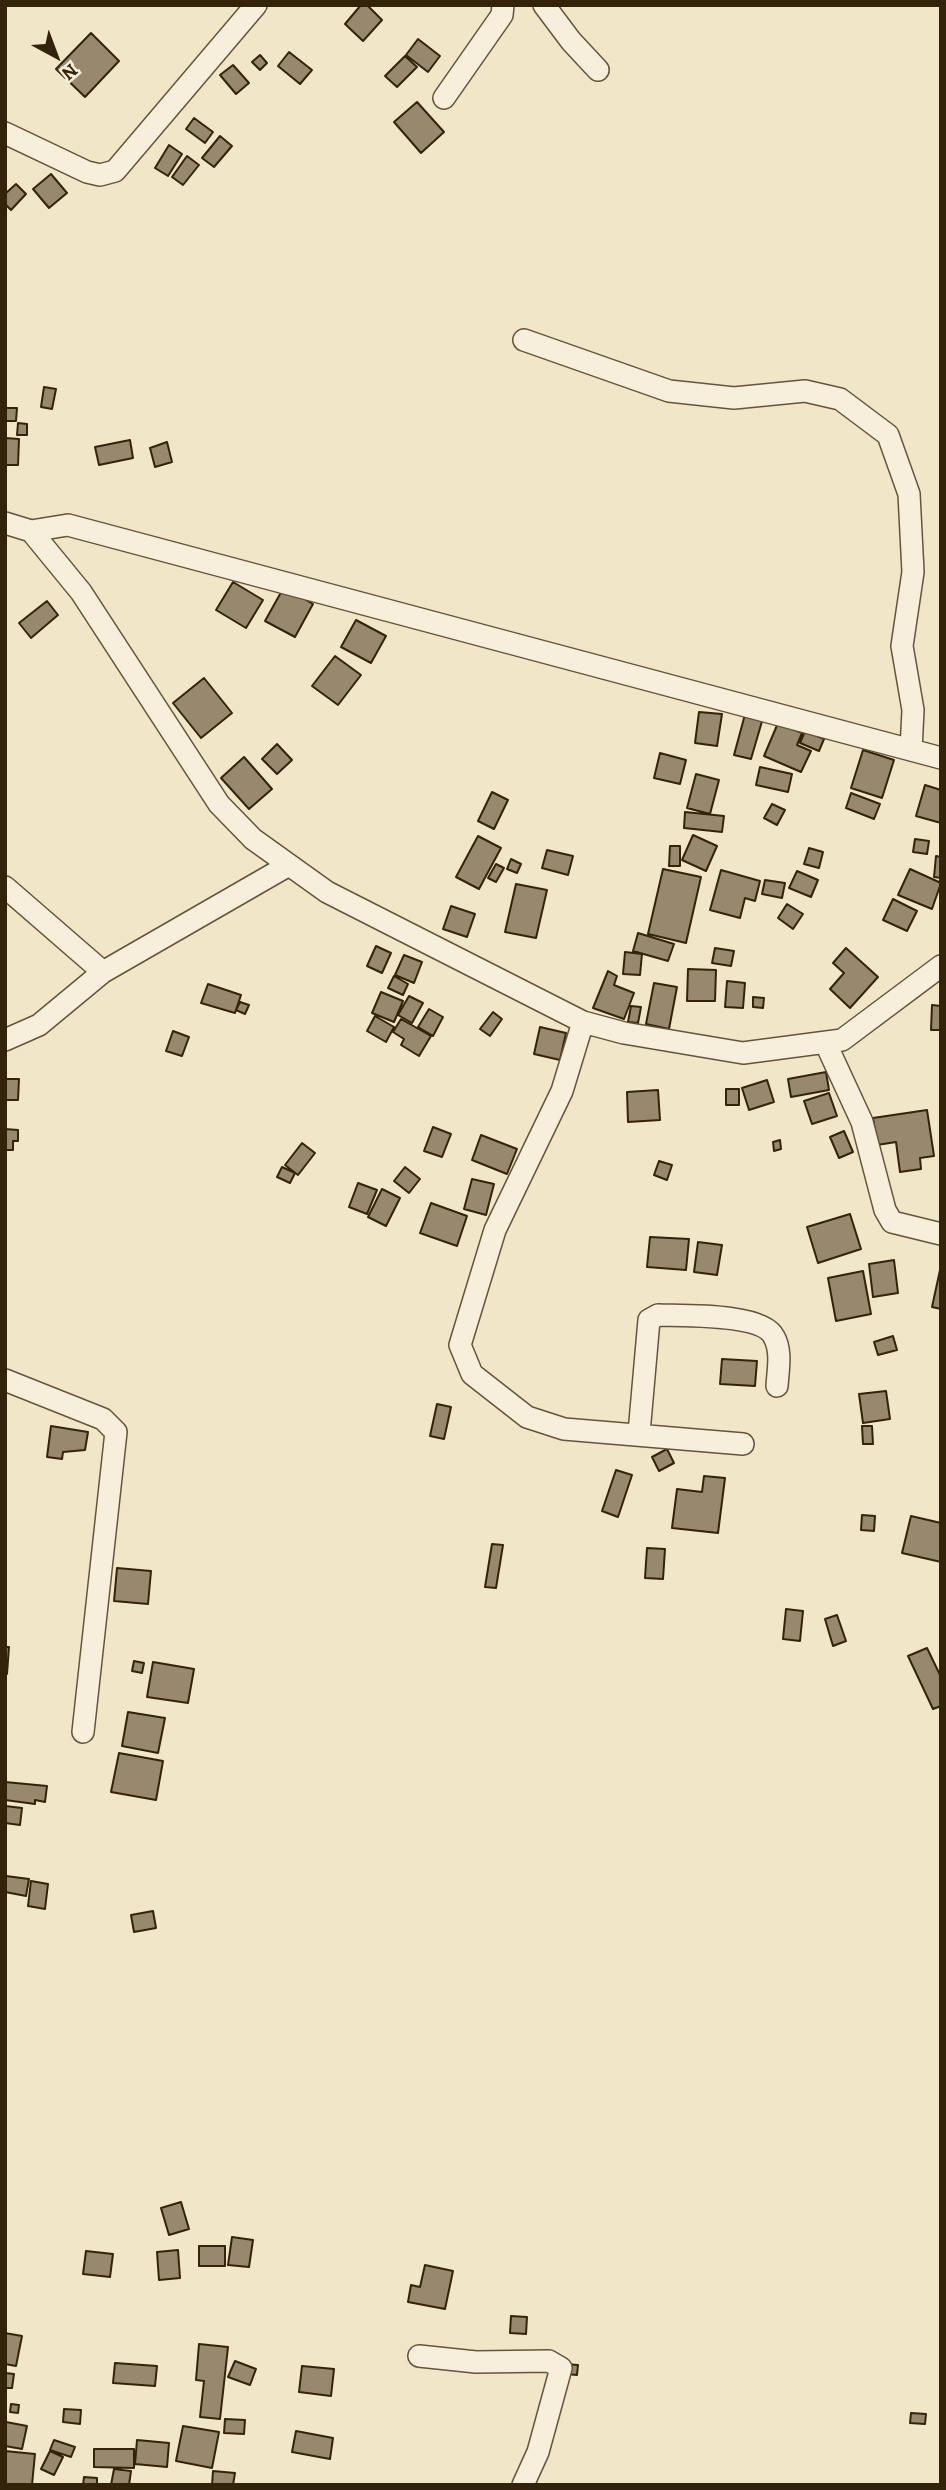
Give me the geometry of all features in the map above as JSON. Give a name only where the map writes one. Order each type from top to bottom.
[{"type":"street","points":[[5,133],[87,172],[100,175],[115,172],[256,5]]},
{"type":"street","points":[[444,98],[502,15],[503,5]]},
{"type":"street","points":[[544,5],[598,70]]},
{"type":"street","points":[[524,340],[669,391],[734,398],[805,391],[840,398],[888,435],[909,494],[913,572],[902,646],[913,710],[911,750]]},
{"type":"street","points":[[5,523],[31,531],[68,525],[941,758]]},
{"type":"street","points":[[31,531],[104,625],[219,804],[253,839],[289,865],[368,914],[583,1022],[624,1033],[743,1053],[826,1044],[842,1040],[941,966]]},
{"type":"street","points":[[5,1040],[38,1025],[103,972],[289,865]]},
{"type":"street","points":[[5,887],[103,972]]},
{"type":"street","points":[[583,1022],[562,1091],[495,1230],[460,1345],[472,1374],[527,1417],[564,1429],[639,1433],[743,1444]]},
{"type":"street","points":[[826,1044],[862,1122],[886,1210],[892,1222],[941,1234]]},
{"type":"street","points":[[639,1433],[649,1320],[658,1315],[737,1319],[761,1325],[774,1335],[779,1354],[777,1386]]},
{"type":"street","points":[[5,1380],[103,1419],[116,1432],[83,1732]]},
{"type":"street","points":[[419,2356],[476,2362],[549,2361],[561,2368],[538,2452],[523,2485]]},
{"type":"building","points":[[361,5],[367,5],[382,20],[363,41],[345,24]]},
{"type":"building","points":[[91,33],[119,61],[85,97],[56,69]]},
{"type":"building","points":[[418,39],[440,56],[428,72],[406,55]]},
{"type":"building","points":[[289,52],[312,70],[300,84],[278,66]]},
{"type":"building","points":[[260,55],[267,63],[260,70],[252,62]]},
{"type":"building","points":[[405,56],[417,67],[397,87],[385,76]]},
{"type":"building","points":[[233,65],[249,83],[236,94],[220,75]]},
{"type":"building","points":[[417,102],[444,132],[421,153],[394,122]]},
{"type":"building","points":[[194,118],[213,132],[205,143],[186,129]]},
{"type":"building","points":[[220,136],[232,146],[214,167],[202,158]]},
{"type":"building","points":[[169,145],[182,154],[168,176],[155,168]]},
{"type":"building","points":[[187,156],[199,165],[183,185],[172,177]]},
{"type":"building","points":[[51,174],[67,193],[49,208],[33,189]]},
{"type":"building","points":[[16,184],[26,194],[11,210],[5,204],[5,194]]},
{"type":"building","points":[[44,387],[56,389],[52,409],[41,407]]},
{"type":"building","points":[[5,408],[17,408],[16,421],[5,421]]},
{"type":"building","points":[[18,423],[27,424],[27,435],[17,435]]},
{"type":"building","points":[[5,438],[19,439],[18,465],[5,465]]},
{"type":"building","points":[[130,440],[133,458],[99,465],[95,447]]},
{"type":"building","points":[[167,442],[172,462],[155,467],[150,448]]},
{"type":"building","points":[[233,582],[263,600],[246,628],[216,610]]},
{"type":"building","points":[[284,587],[313,604],[295,637],[265,621]]},
{"type":"building","points":[[47,601],[58,615],[31,638],[19,623]]},
{"type":"building","points":[[356,620],[386,636],[371,663],[341,647]]},
{"type":"building","points":[[335,656],[361,675],[338,705],[312,686]]},
{"type":"building","points":[[204,678],[232,713],[201,738],[173,703]]},
{"type":"building","points":[[747,707],[765,711],[751,759],[734,755]]},
{"type":"building","points":[[699,712],[722,714],[717,746],[695,743]]},
{"type":"building","points":[[778,723],[802,733],[797,745],[811,751],[801,772],[764,756]]},
{"type":"building","points":[[805,731],[824,739],[819,751],[800,743]]},
{"type":"building","points":[[277,744],[292,760],[277,774],[262,759]]},
{"type":"building","points":[[863,750],[894,760],[882,798],[851,788]]},
{"type":"building","points":[[660,753],[686,760],[680,784],[654,778]]},
{"type":"building","points":[[244,757],[272,789],[249,809],[221,778]]},
{"type":"building","points":[[760,767],[792,774],[788,792],[756,785]]},
{"type":"building","points":[[696,774],[719,780],[710,814],[687,808]]},
{"type":"building","points":[[925,785],[941,790],[941,823],[916,816]]},
{"type":"building","points":[[492,792],[508,800],[494,829],[478,821]]},
{"type":"building","points":[[851,793],[880,804],[874,819],[846,808]]},
{"type":"building","points":[[772,804],[785,810],[777,825],[764,818]]},
{"type":"building","points":[[685,812],[724,816],[722,832],[684,828]]},
{"type":"building","points":[[693,835],[717,846],[706,871],[682,860]]},
{"type":"building","points":[[478,836],[501,848],[479,889],[456,877]]},
{"type":"building","points":[[915,839],[929,841],[927,854],[913,852]]},
{"type":"building","points":[[670,846],[680,846],[680,866],[669,866]]},
{"type":"building","points":[[809,848],[823,852],[819,868],[804,864]]},
{"type":"building","points":[[547,850],[573,856],[568,875],[542,868]]},
{"type":"building","points":[[936,856],[941,857],[941,878],[934,877]]},
{"type":"building","points":[[511,859],[521,864],[517,873],[507,869]]},
{"type":"building","points":[[496,864],[504,868],[496,882],[488,878]]},
{"type":"building","points":[[663,869],[701,877],[686,943],[648,934]]},
{"type":"building","points":[[910,869],[941,883],[932,909],[898,895]]},
{"type":"building","points":[[721,870],[760,881],[755,901],[745,898],[740,918],[710,910]]},
{"type":"building","points":[[797,871],[818,880],[811,897],[789,888]]},
{"type":"building","points":[[765,880],[785,883],[782,898],[762,894]]},
{"type":"building","points":[[516,884],[547,890],[536,938],[505,932]]},
{"type":"building","points":[[893,899],[917,911],[907,931],[883,920]]},
{"type":"building","points":[[787,904],[803,914],[793,929],[778,918]]},
{"type":"building","points":[[451,906],[475,914],[467,937],[443,929]]},
{"type":"building","points":[[638,933],[674,944],[668,961],[633,951]]},
{"type":"building","points":[[376,946],[391,953],[382,973],[367,966]]},
{"type":"building","points":[[715,948],[734,951],[731,966],[712,963]]},
{"type":"building","points":[[846,948],[878,977],[850,1008],[830,989],[844,973],[833,963]]},
{"type":"building","points":[[625,952],[642,954],[640,975],[623,974]]},
{"type":"building","points":[[404,955],[422,962],[414,983],[395,975]]},
{"type":"building","points":[[688,969],[716,970],[715,1001],[687,1001]]},
{"type":"building","points":[[608,971],[617,976],[614,985],[634,993],[624,1019],[593,1008]]},
{"type":"building","points":[[394,976],[408,984],[403,995],[388,988]]},
{"type":"building","points":[[727,981],[745,983],[743,1008],[725,1007]]},
{"type":"building","points":[[654,983],[677,987],[669,1029],[646,1024]]},
{"type":"building","points":[[208,984],[241,995],[235,1013],[201,1003]]},
{"type":"building","points":[[381,992],[403,1001],[394,1022],[372,1013]]},
{"type":"building","points":[[409,996],[423,1003],[412,1023],[398,1015]]},
{"type":"building","points":[[753,997],[764,998],[763,1008],[753,1007]]},
{"type":"building","points":[[240,1002],[249,1005],[245,1014],[236,1010]]},
{"type":"building","points":[[932,1005],[941,1006],[941,1030],[931,1030]]},
{"type":"building","points":[[631,1006],[641,1007],[638,1023],[628,1022]]},
{"type":"building","points":[[429,1009],[443,1017],[433,1036],[418,1027]]},
{"type":"building","points":[[493,1012],[502,1019],[490,1036],[480,1029]]},
{"type":"building","points":[[375,1016],[394,1027],[386,1042],[367,1031]]},
{"type":"building","points":[[401,1019],[431,1036],[419,1056],[401,1045],[404,1039],[393,1032]]},
{"type":"building","points":[[540,1027],[566,1033],[560,1060],[534,1054]]},
{"type":"building","points":[[173,1031],[189,1037],[182,1056],[166,1051]]},
{"type":"building","points":[[826,1072],[829,1090],[791,1097],[788,1079]]},
{"type":"building","points":[[5,1079],[19,1079],[18,1100],[5,1100]]},
{"type":"building","points":[[767,1080],[774,1102],[749,1110],[742,1088]]},
{"type":"building","points":[[726,1089],[739,1089],[739,1105],[726,1105]]},
{"type":"building","points":[[658,1090],[660,1120],[628,1122],[627,1092]]},
{"type":"building","points":[[829,1093],[837,1116],[812,1124],[804,1101]]},
{"type":"building","points":[[927,1110],[934,1156],[920,1158],[921,1169],[900,1172],[896,1142],[877,1145],[873,1118]]},
{"type":"building","points":[[433,1127],[451,1134],[442,1157],[424,1151]]},
{"type":"building","points":[[5,1129],[18,1130],[18,1141],[13,1141],[13,1150],[5,1150]]},
{"type":"building","points":[[844,1131],[853,1152],[839,1158],[830,1137]]},
{"type":"building","points":[[481,1135],[517,1149],[507,1174],[472,1160]]},
{"type":"building","points":[[780,1140],[781,1149],[774,1151],[773,1142]]},
{"type":"building","points":[[302,1143],[315,1153],[298,1175],[285,1165]]},
{"type":"building","points":[[659,1161],[672,1165],[667,1180],[654,1175]]},
{"type":"building","points":[[282,1167],[295,1173],[290,1183],[277,1177]]},
{"type":"building","points":[[405,1167],[420,1179],[409,1193],[394,1181]]},
{"type":"building","points":[[472,1179],[494,1184],[486,1215],[464,1209]]},
{"type":"building","points":[[358,1183],[377,1190],[367,1214],[349,1207]]},
{"type":"building","points":[[382,1189],[400,1198],[386,1226],[368,1217]]},
{"type":"building","points":[[431,1203],[467,1216],[457,1246],[420,1233]]},
{"type":"building","points":[[850,1214],[861,1249],[818,1263],[807,1227]]},
{"type":"building","points":[[650,1237],[689,1239],[686,1270],[647,1267]]},
{"type":"building","points":[[698,1242],[722,1245],[717,1275],[694,1272]]},
{"type":"building","points":[[894,1260],[898,1293],[873,1297],[869,1264]]},
{"type":"building","points":[[863,1271],[871,1314],[836,1321],[828,1278]]},
{"type":"building","points":[[941,1271],[941,1309],[932,1307]]},
{"type":"building","points":[[893,1336],[897,1350],[878,1355],[874,1342]]},
{"type":"building","points":[[722,1359],[757,1361],[755,1386],[720,1384]]},
{"type":"building","points":[[886,1391],[890,1419],[863,1423],[859,1394]]},
{"type":"building","points":[[437,1404],[451,1407],[444,1439],[430,1436]]},
{"type":"building","points":[[51,1426],[88,1432],[85,1450],[63,1452],[62,1459],[47,1457]]},
{"type":"building","points":[[862,1426],[872,1426],[873,1444],[863,1444]]},
{"type":"building","points":[[667,1449],[674,1463],[659,1471],[652,1457]]},
{"type":"building","points":[[616,1470],[632,1475],[618,1517],[602,1511]]},
{"type":"building","points":[[704,1476],[725,1478],[718,1533],[672,1528],[677,1489],[702,1492]]},
{"type":"building","points":[[862,1515],[875,1516],[874,1531],[861,1530]]},
{"type":"building","points":[[911,1516],[941,1523],[941,1562],[902,1553]]},
{"type":"building","points":[[492,1544],[503,1545],[496,1588],[485,1587]]},
{"type":"building","points":[[647,1548],[665,1549],[663,1579],[645,1578]]},
{"type":"building","points":[[117,1568],[151,1571],[148,1604],[114,1601]]},
{"type":"building","points":[[786,1609],[803,1611],[800,1641],[783,1639]]},
{"type":"building","points":[[837,1615],[846,1641],[833,1646],[825,1619]]},
{"type":"building","points":[[5,1647],[9,1647],[7,1674],[5,1674]]},
{"type":"building","points":[[927,1648],[941,1677],[941,1706],[933,1709],[908,1656]]},
{"type":"building","points":[[134,1661],[144,1663],[142,1673],[132,1671]]},
{"type":"building","points":[[153,1662],[194,1669],[188,1703],[147,1697]]},
{"type":"building","points":[[128,1712],[165,1718],[158,1753],[122,1746]]},
{"type":"building","points":[[119,1753],[163,1761],[156,1800],[111,1792]]},
{"type":"building","points":[[5,1782],[47,1786],[45,1802],[35,1800],[35,1804],[5,1800]]},
{"type":"building","points":[[5,1806],[22,1808],[20,1825],[5,1823]]},
{"type":"building","points":[[6,1876],[29,1879],[26,1896],[5,1892]]},
{"type":"building","points":[[31,1881],[48,1884],[45,1909],[28,1906]]},
{"type":"building","points":[[153,1911],[156,1928],[134,1932],[131,1915]]},
{"type":"building","points":[[181,2202],[189,2229],[169,2235],[161,2208]]},
{"type":"building","points":[[232,2237],[253,2240],[249,2267],[228,2265]]},
{"type":"building","points":[[199,2246],[225,2246],[225,2266],[199,2266]]},
{"type":"building","points":[[178,2250],[180,2278],[159,2280],[157,2252]]},
{"type":"building","points":[[86,2251],[113,2254],[110,2277],[83,2274]]},
{"type":"building","points":[[425,2265],[453,2271],[445,2309],[408,2302],[411,2285],[420,2287]]},
{"type":"building","points":[[511,2316],[527,2317],[526,2334],[510,2333]]},
{"type":"building","points":[[5,2333],[22,2336],[16,2366],[5,2364]]},
{"type":"building","points":[[199,2344],[228,2347],[220,2419],[200,2417],[204,2381],[196,2380]]},
{"type":"building","points":[[235,2361],[256,2369],[250,2385],[228,2377]]},
{"type":"building","points":[[115,2363],[157,2366],[155,2386],[113,2383]]},
{"type":"building","points":[[566,2364],[578,2365],[577,2375],[566,2374]]},
{"type":"building","points":[[302,2366],[334,2369],[331,2396],[299,2392]]},
{"type":"building","points":[[5,2373],[14,2374],[12,2388],[5,2388]]},
{"type":"building","points":[[11,2404],[19,2405],[18,2413],[10,2412]]},
{"type":"building","points":[[64,2409],[81,2410],[80,2424],[63,2422]]},
{"type":"building","points":[[911,2413],[926,2414],[925,2424],[910,2423]]},
{"type":"building","points":[[225,2419],[245,2420],[244,2434],[224,2433]]},
{"type":"building","points":[[6,2422],[27,2426],[22,2449],[5,2446]]},
{"type":"building","points":[[183,2426],[219,2432],[212,2468],[176,2461]]},
{"type":"building","points":[[296,2431],[333,2438],[330,2459],[292,2452]]},
{"type":"building","points":[[54,2440],[75,2447],[71,2457],[50,2450]]},
{"type":"building","points":[[137,2440],[169,2443],[167,2467],[135,2464]]},
{"type":"building","points":[[94,2449],[134,2449],[134,2468],[94,2467]]},
{"type":"building","points":[[5,2451],[35,2454],[32,2485],[5,2485]]},
{"type":"building","points":[[50,2451],[63,2457],[54,2475],[41,2469]]},
{"type":"building","points":[[114,2469],[131,2471],[129,2485],[111,2485]]},
{"type":"building","points":[[213,2471],[235,2473],[233,2485],[212,2485]]},
{"type":"building","points":[[84,2477],[97,2478],[97,2485],[83,2485]]}]
